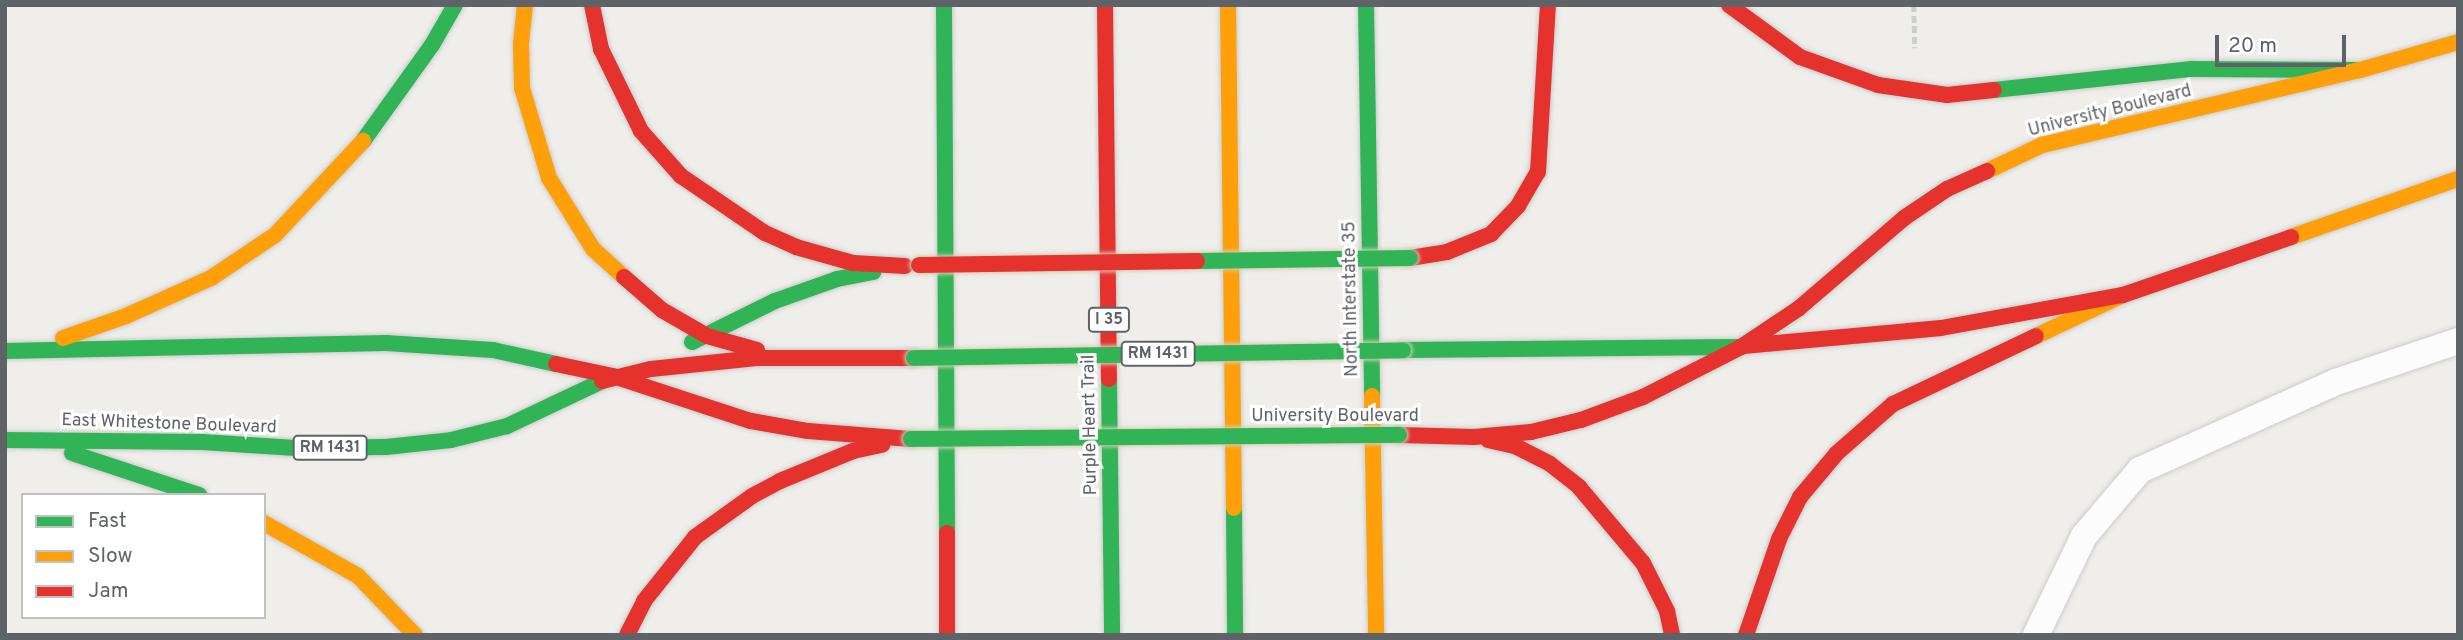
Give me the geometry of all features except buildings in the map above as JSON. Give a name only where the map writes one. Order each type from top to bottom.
[{"type":"main road","points":[[26,351],[126,316],[211,278],[275,235],[352,156],[432,45],[455,5]]},
{"type":"main road","points":[[525,5],[521,44],[522,88],[549,178],[593,249],[662,310],[706,336],[748,349],[801,358]]},
{"type":"main road","points":[[592,5],[601,50],[641,131],[681,176],[765,233],[796,247],[853,263],[912,266],[1410,258],[1466,246],[1491,234],[1518,206],[1538,172],[1548,5]]},
{"type":"main road","points":[[944,5],[947,635]]},
{"type":"main road","name":"Purple Heart Trail","points":[[1105,5],[1112,635]]},
{"type":"main road","points":[[1228,5],[1235,635]]},
{"type":"main road","name":"North Interstate 35","points":[[1366,5],[1376,635]]},
{"type":"main road","points":[[1729,5],[1800,57],[1878,85],[1947,95],[2192,68],[2360,70]]},
{"type":"main road","name":"University Boulevard","points":[[911,439],[1399,435],[1474,437],[1531,432],[1581,420],[1643,397],[1741,347],[1798,309],[1904,218],[1947,189],[2042,145],[2360,70],[2458,43]]},
{"type":"main road","name":"University Boulevard","points":[[914,358],[1403,349],[1741,347],[1854,339],[1953,327],[2123,295],[2458,179]]},
{"type":"main road","points":[[613,376],[706,336],[789,295],[837,279],[912,266]]},
{"type":"main road","points":[[1746,635],[1779,539],[1800,497],[1837,453],[1894,404],[2123,295]]},
{"type":"main road","name":"East Whitestone Boulevard","points":[[5,351],[386,343],[493,349],[613,376],[751,421],[808,431],[911,439]]},
{"type":"main road","name":"East Whitestone Boulevard","points":[[5,440],[202,442],[296,448],[386,447],[451,440],[507,426],[613,376],[756,358],[914,358]]},
{"type":"main road","points":[[1474,437],[1515,446],[1550,464],[1579,487],[1643,563],[1667,611],[1672,635]]},
{"type":"main road","points":[[627,635],[644,601],[668,567],[695,537],[742,503],[780,481],[853,451],[911,439]]},
{"type":"main road","points":[[33,441],[193,493]]},
{"type":"main road","points":[[266,524],[358,576],[415,635]]},
{"type":"lane","points":[[2036,635],[2084,536],[2140,470],[2336,382],[2458,341]]},
{"type":"path","points":[[1914,5],[1914,62]]},
{"type":"traffic: fast","points":[[363,141],[432,45],[455,5]]},
{"type":"traffic: fast","points":[[944,5],[947,533]]},
{"type":"traffic: fast","points":[[1366,5],[1372,396]]},
{"type":"traffic: fast","points":[[1994,90],[2192,69],[2360,70]]},
{"type":"traffic: fast","points":[[1197,261],[1410,258]]},
{"type":"traffic: fast","points":[[692,342],[775,301],[837,279],[873,272]]},
{"type":"traffic: fast","points":[[5,351],[386,343],[493,350],[556,364]]},
{"type":"traffic: fast","points":[[1403,350],[1737,347]]},
{"type":"traffic: fast","points":[[914,358],[1403,350]]},
{"type":"traffic: fast","points":[[1109,379],[1112,635]]},
{"type":"traffic: fast","points":[[5,440],[202,442],[296,448],[386,447],[451,440],[507,426],[602,381]]},
{"type":"traffic: fast","points":[[911,439],[1399,435]]},
{"type":"traffic: fast","points":[[72,453],[193,493]]},
{"type":"traffic: fast","points":[[1234,508],[1235,635]]},
{"type":"traffic: slow","points":[[525,5],[521,44],[522,88],[549,178],[593,249],[624,277]]},
{"type":"traffic: slow","points":[[1228,5],[1234,508]]},
{"type":"traffic: slow","points":[[1987,171],[2042,145],[2360,70],[2458,42]]},
{"type":"traffic: slow","points":[[63,338],[126,316],[211,278],[275,235],[363,141]]},
{"type":"traffic: slow","points":[[2291,237],[2458,179]]},
{"type":"traffic: slow","points":[[2036,336],[2123,295]]},
{"type":"traffic: slow","points":[[1372,396],[1376,635]]},
{"type":"traffic: slow","points":[[266,524],[358,576],[415,635]]},
{"type":"traffic: jam","points":[[592,5],[601,49],[641,131],[681,176],[765,233],[796,247],[853,263],[905,266]]},
{"type":"traffic: jam","points":[[1105,5],[1109,379]]},
{"type":"traffic: jam","points":[[1410,258],[1447,252],[1491,234],[1518,206],[1538,172],[1548,5]]},
{"type":"traffic: jam","points":[[1729,5],[1800,57],[1878,85],[1947,95],[1994,90]]},
{"type":"traffic: jam","points":[[1741,347],[1798,309],[1904,218],[1947,189],[1987,171]]},
{"type":"traffic: jam","points":[[1743,346],[1941,328],[2123,295],[2291,237]]},
{"type":"traffic: jam","points":[[919,265],[1197,261]]},
{"type":"traffic: jam","points":[[624,277],[662,310],[707,336],[757,350]]},
{"type":"traffic: jam","points":[[1746,635],[1779,539],[1800,497],[1837,453],[1893,404],[2036,336]]},
{"type":"traffic: jam","points":[[1399,435],[1474,437],[1531,432],[1581,420],[1643,397],[1741,347]]},
{"type":"traffic: jam","points":[[602,381],[651,369],[756,358],[914,358]]},
{"type":"traffic: jam","points":[[556,364],[613,376],[751,421],[808,431],[911,439]]},
{"type":"traffic: jam","points":[[1488,440],[1515,446],[1550,464],[1579,487],[1643,563],[1667,611],[1672,635]]},
{"type":"traffic: jam","points":[[627,635],[644,601],[695,537],[752,496],[780,481],[853,451],[882,445]]},
{"type":"traffic: jam","points":[[947,533],[947,635]]}]
